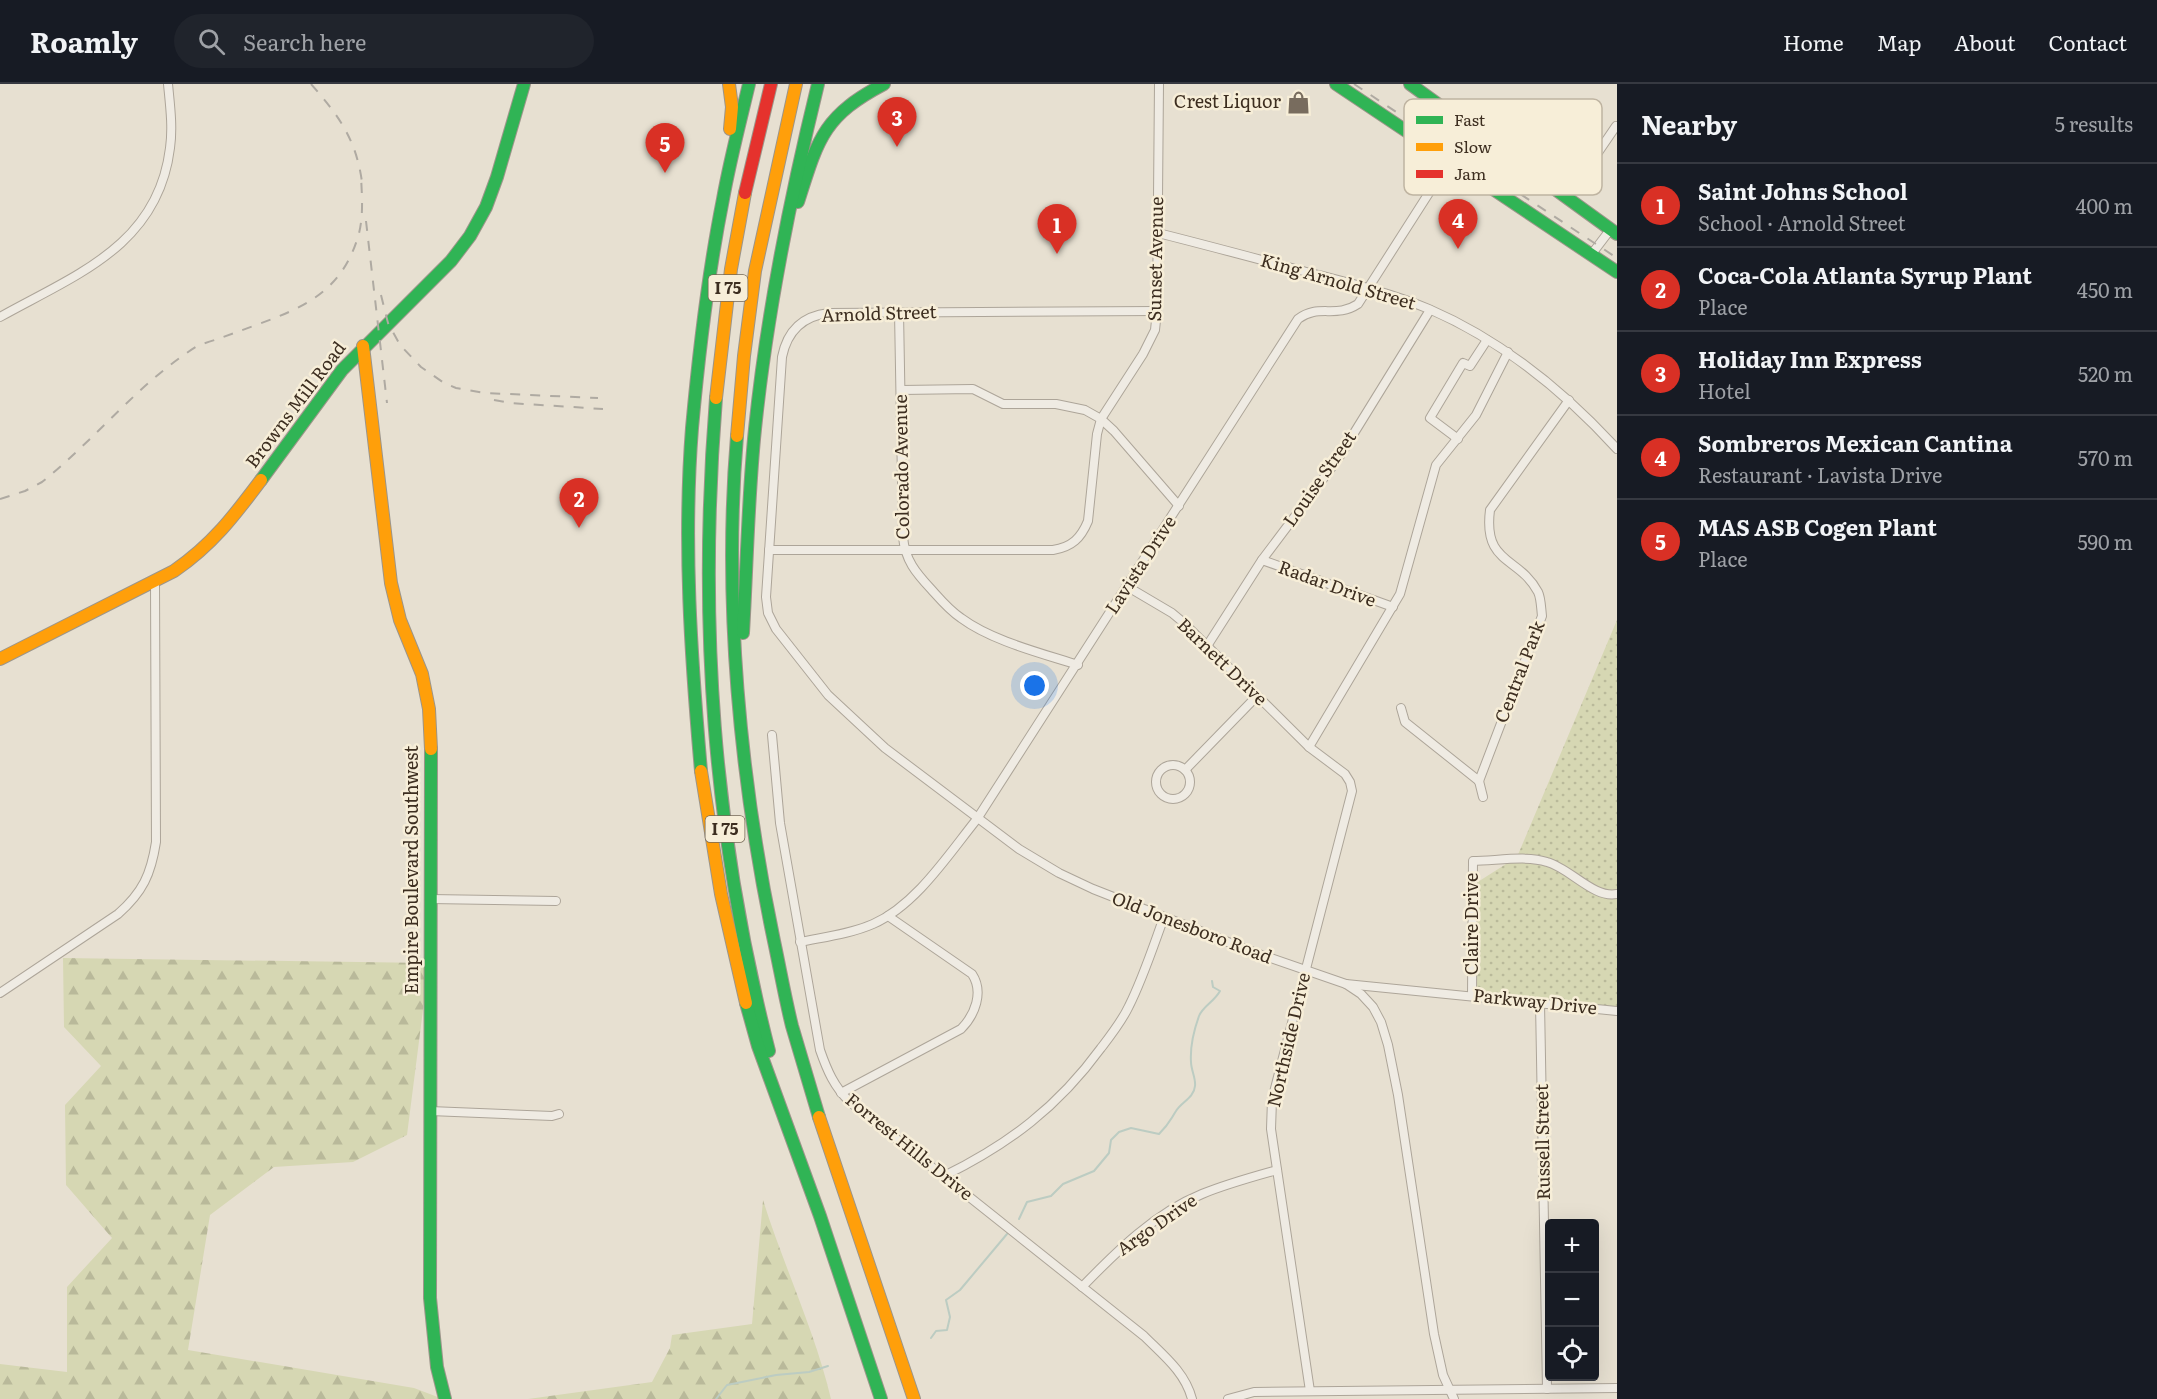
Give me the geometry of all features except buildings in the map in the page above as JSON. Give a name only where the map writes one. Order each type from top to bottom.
[{"type":"main road","name":"Browns Mill Road","points":[[0,659],[66,624],[155,582],[193,558],[225,527],[322,393],[363,346],[451,261],[470,236],[486,207],[497,177],[524,84]]},
{"type":"main road","points":[[729,84],[732,107],[724,185],[703,323],[692,422],[687,519],[688,608],[693,687],[710,831],[737,971],[758,1046],[799,1156]]},
{"type":"main road","points":[[724,185],[749,84]]},
{"type":"main road","name":"I 75","points":[[771,84],[743,197],[727,294],[714,405],[709,495],[708,596],[713,724],[721,802],[737,911],[768,1047],[799,1156],[881,1399]]},
{"type":"main road","points":[[709,495],[718,476],[732,327],[752,200],[780,84]]},
{"type":"main road","name":"I 75","points":[[796,84],[755,272],[744,357],[736,450],[732,543],[734,620],[743,742],[752,819],[769,924],[792,1024],[824,1134],[914,1399]]},
{"type":"main road","points":[[741,696],[754,431],[769,314],[778,265],[795,176],[818,84]]},
{"type":"main road","points":[[778,265],[822,134],[831,120],[849,104],[884,84]]},
{"type":"main road","points":[[1336,84],[1404,129]]},
{"type":"main road","points":[[1410,84],[1431,99]]},
{"type":"main road","points":[[1502,195],[1617,272]]},
{"type":"main road","points":[[1563,195],[1614,232]]},
{"type":"main road","name":"Empire Boulevard Southwest","points":[[363,346],[391,583],[400,620],[422,674],[429,709],[430,1298],[436,1355],[445,1399]]},
{"type":"street","points":[[0,317],[96,264],[118,248],[142,220],[159,190],[167,167],[171,146],[168,84]]},
{"type":"street","name":"Sunset Avenue","points":[[1101,419],[1143,354],[1155,330],[1159,84]]},
{"type":"street","points":[[1602,148],[1617,126]]},
{"type":"street","name":"Lavista Drive","points":[[800,942],[858,929],[888,916],[916,893],[978,819],[1298,319],[1308,312],[1350,309],[1358,304],[1428,195]]},
{"type":"street","points":[[1591,255],[1614,232]]},
{"type":"street","name":"King Arnold Street","points":[[1158,233],[1368,288],[1430,310],[1508,352],[1532,369],[1569,400],[1617,449]]},
{"type":"street","name":"Louise Street","points":[[1207,646],[1262,560],[1338,459],[1430,310]]},
{"type":"street","name":"Arnold Street","points":[[769,550],[782,357],[788,337],[801,323],[819,314],[1157,311]]},
{"type":"street","name":"Colorado Avenue","points":[[899,312],[904,549],[909,562],[916,574],[962,620],[1010,642],[1078,665]]},
{"type":"street","points":[[1458,439],[1430,418],[1463,363],[1470,366],[1487,340]]},
{"type":"street","points":[[1309,747],[1393,607],[1405,581],[1436,465],[1476,415],[1508,352]]},
{"type":"street","points":[[901,390],[973,389],[1003,404],[1068,405],[1085,410],[1101,419],[1114,431],[1179,506]]},
{"type":"street","name":"Central Park","points":[[1479,781],[1542,616],[1539,593],[1526,576],[1497,554],[1488,526],[1490,510],[1569,400]]},
{"type":"street","points":[[769,550],[1053,550],[1072,543],[1083,534],[1088,521],[1097,434],[1101,419]]},
{"type":"street","name":"Old Jonesboro Road","points":[[769,550],[766,597],[768,613],[776,629],[798,659],[828,694],[862,728],[978,819],[1019,849],[1059,873],[1164,917],[1346,984],[1361,994],[1373,1007],[1381,1022],[1388,1045],[1398,1095],[1434,1334],[1443,1375],[1454,1399]]},
{"type":"street","name":"Radar Drive","points":[[1262,560],[1393,607]]},
{"type":"street","points":[[0,993],[118,914],[132,902],[143,886],[152,866],[156,842],[155,582]]},
{"type":"street","name":"Barnett Drive","points":[[1128,586],[1173,613],[1309,747]]},
{"type":"street","points":[[1185,770],[1257,696]]},
{"type":"street","points":[[1401,708],[1405,722],[1479,781],[1483,797]]},
{"type":"street","name":"Forrest Hills Drive","points":[[772,735],[780,823],[820,1050],[829,1076],[841,1093],[1144,1336],[1178,1370],[1186,1382],[1192,1399]]},
{"type":"street","name":"Northside Drive","points":[[1309,747],[1345,774],[1352,792],[1272,1100],[1271,1129],[1310,1391]]},
{"type":"street","points":[[1175,765],[1185,770],[1189,775],[1190,786],[1184,796],[1179,799],[1168,799],[1159,793],[1156,788],[1156,776],[1164,767],[1175,765]]},
{"type":"street","name":"Claire Drive","points":[[1472,996],[1473,861],[1546,861],[1563,868],[1599,893],[1617,894]]},
{"type":"street","points":[[430,899],[556,902]]},
{"type":"street","points":[[841,1093],[961,1029],[970,1020],[975,1009],[978,985],[972,974],[888,916]]},
{"type":"street","points":[[944,1176],[979,1159],[1017,1134],[1053,1105],[1084,1072],[1118,1026],[1128,1008],[1164,917]]},
{"type":"street","name":"Parkway Drive","points":[[1346,984],[1617,1011]]},
{"type":"street","name":"Russell Street","points":[[1540,1003],[1547,1389]]},
{"type":"street","points":[[430,1111],[552,1116],[559,1114]]},
{"type":"street","name":"Argo Drive","points":[[1082,1287],[1127,1242],[1180,1204],[1228,1184],[1277,1170]]},
{"type":"street","points":[[1228,1399],[1254,1392],[1617,1388]]},
{"type":"green space","points":[[1617,620],[1617,1010],[1475,994],[1473,885],[1517,857]]},
{"type":"green space","points":[[63,958],[429,963],[407,1135],[353,1162],[274,1167],[210,1215],[188,1350],[414,1388],[443,1399],[0,1399],[0,1364],[67,1372],[67,1287],[112,1238],[66,1185],[65,1105],[101,1066],[64,1027]]},
{"type":"green space","points":[[763,1200],[817,1349],[831,1399],[528,1399],[652,1382],[670,1348],[672,1335],[752,1324]]},
{"type":"waterway","points":[[1019,1219],[1027,1202],[1051,1196],[1063,1184],[1094,1171],[1109,1153],[1111,1140],[1119,1132],[1131,1128],[1159,1134],[1178,1108],[1190,1097],[1195,1086],[1191,1062],[1192,1045],[1199,1016],[1220,991],[1213,987],[1212,981]]},
{"type":"waterway","points":[[931,1338],[936,1331],[947,1330],[950,1317],[946,1300],[960,1290],[1007,1234]]},
{"type":"waterway","points":[[716,1399],[727,1385],[776,1375],[809,1372],[828,1366]]},
{"type":"railway","points":[[311,84],[345,129],[355,153],[362,182]]},
{"type":"railway","points":[[1354,84],[1404,117]]},
{"type":"railway","points":[[0,499],[25,491],[42,482],[157,376],[199,345],[273,319],[318,296],[341,273],[357,240],[361,225],[361,176]]},
{"type":"railway","points":[[1522,195],[1617,258]]},
{"type":"railway","points":[[366,221],[387,403]]},
{"type":"railway","points":[[381,295],[388,323],[400,345],[421,367],[444,383],[456,388],[485,393],[598,398]]},
{"type":"railway","points":[[494,400],[603,409]]},
{"type":"traffic: fast","points":[[261,480],[342,370],[451,261],[470,236],[486,207],[497,177],[524,84]]},
{"type":"traffic: fast","points":[[701,771],[689,600],[688,514],[692,428],[713,256],[729,170],[749,84]]},
{"type":"traffic: fast","points":[[743,633],[751,480],[760,385],[780,255],[818,84]]},
{"type":"traffic: fast","points":[[798,202],[811,161],[826,131],[848,107],[884,84]]},
{"type":"traffic: fast","points":[[1336,84],[1404,129]]},
{"type":"traffic: fast","points":[[1410,84],[1431,99]]},
{"type":"traffic: fast","points":[[1502,195],[1617,272]]},
{"type":"traffic: fast","points":[[1563,195],[1617,234]]},
{"type":"traffic: fast","points":[[716,398],[709,564],[710,646],[715,727],[723,807],[735,888],[750,969],[769,1051]]},
{"type":"traffic: fast","points":[[737,436],[732,562],[734,626],[744,754],[762,880],[785,994],[819,1117]]},
{"type":"traffic: fast","points":[[431,749],[430,1298],[437,1367],[445,1399]]},
{"type":"traffic: fast","points":[[746,1003],[758,1046],[820,1216],[881,1399]]},
{"type":"traffic: slow","points":[[729,84],[732,107],[730,129]]},
{"type":"traffic: slow","points":[[737,436],[755,271],[796,84]]},
{"type":"traffic: slow","points":[[716,398],[731,269],[745,193]]},
{"type":"traffic: slow","points":[[363,346],[391,583],[400,620],[422,674],[429,709],[431,749]]},
{"type":"traffic: slow","points":[[0,659],[174,571],[211,540],[232,518],[261,480]]},
{"type":"traffic: slow","points":[[701,771],[721,894],[746,1003]]},
{"type":"traffic: slow","points":[[819,1117],[914,1399]]},
{"type":"traffic: jam","points":[[745,193],[771,84]]},
{"type":"place","name":"Crest Liquor","points":[[1299,102]]},
{"type":"place","name":"Holiday Inn Express","points":[[897,147]]},
{"type":"place","name":"MAS ASB Cogen Plant","points":[[665,173]]},
{"type":"place","name":"Sombreros Mexican Cantina","points":[[1458,249]]},
{"type":"place","name":"Saint Johns School","points":[[1057,254]]},
{"type":"place","name":"Coca-Cola Atlanta Syrup Plant","points":[[579,528]]}]
